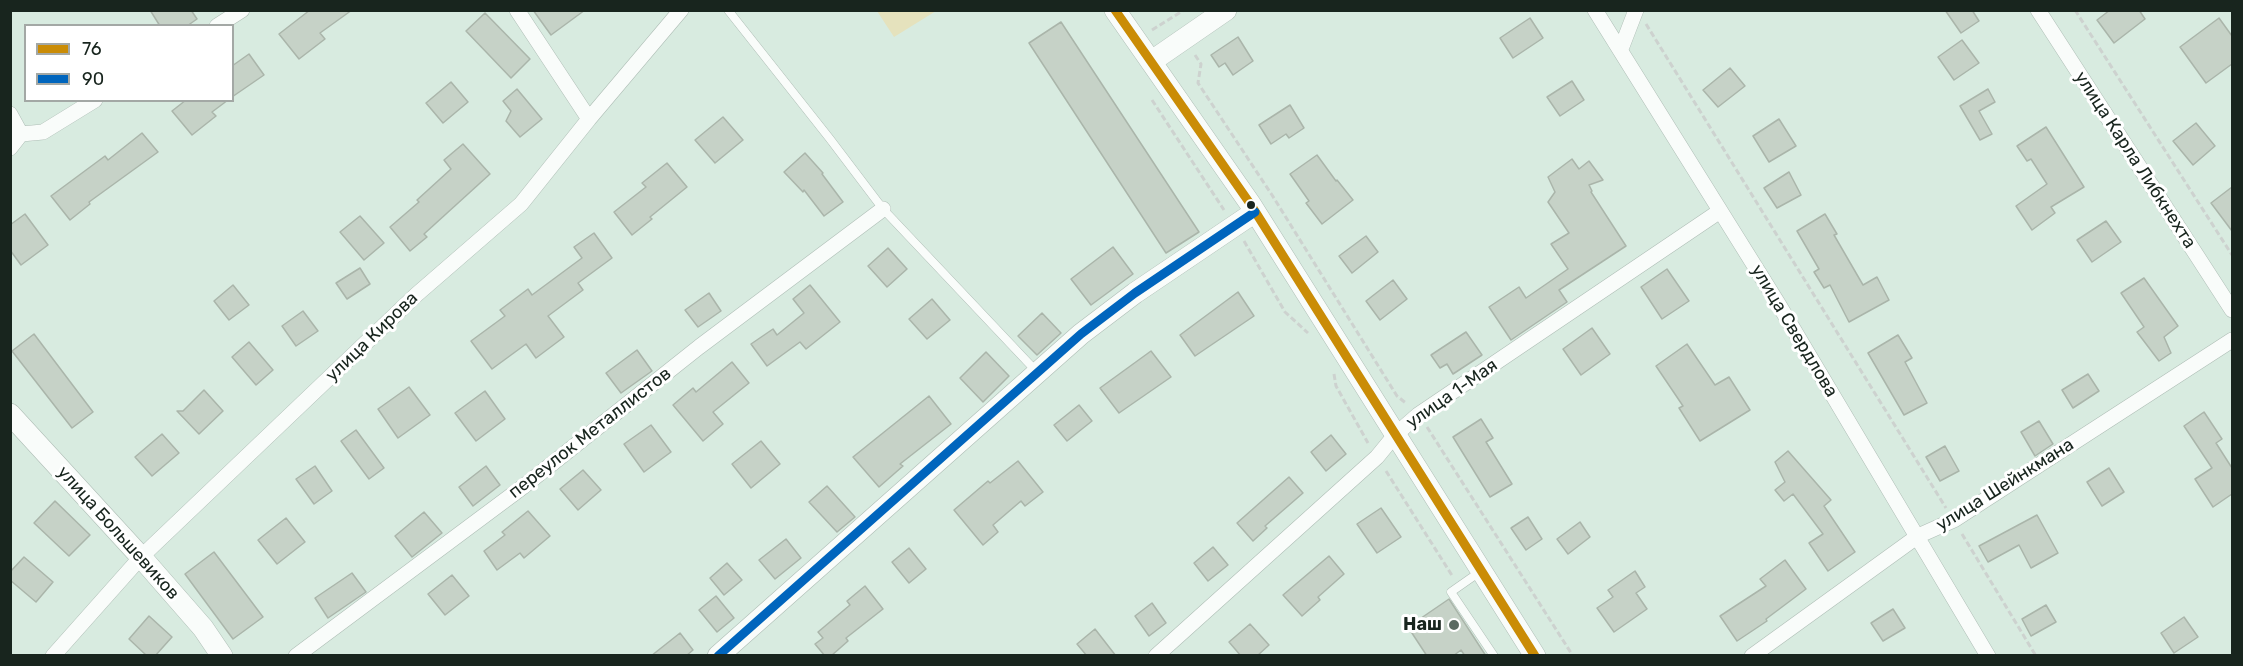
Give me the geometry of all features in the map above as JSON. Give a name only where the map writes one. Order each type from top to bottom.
[{"type":"street","points":[[220,24],[242,10]]},
{"type":"street","points":[[517,10],[589,119]]},
{"type":"street","name":"улица Кирова","points":[[53,656],[141,557],[416,295],[521,204],[681,10]]},
{"type":"street","points":[[1115,10],[1255,212],[1535,656]]},
{"type":"street","points":[[1152,61],[1226,10]]},
{"type":"street","name":"улица Свердлова","points":[[1595,10],[1918,536],[1988,656]]},
{"type":"street","name":"улица Карла Либкнехта","points":[[2038,10],[2232,310]]},
{"type":"street","points":[[1620,49],[1640,16]]},
{"type":"street","points":[[10,148],[21,134],[44,132],[92,102]]},
{"type":"street","points":[[10,114],[21,134]]},
{"type":"street","name":"переулок Металлистов","points":[[296,656],[524,486],[699,347],[883,209]]},
{"type":"street","name":"улица 1-Мая","points":[[1156,656],[1377,457],[1395,435],[1418,415],[1720,211]]},
{"type":"street","points":[[718,656],[1081,334],[1135,293],[1255,212]]},
{"type":"street","name":"улица Шейнкмана","points":[[1752,656],[1918,536],[1954,520],[2232,340]]},
{"type":"street","name":"улица Большевиков","points":[[10,414],[141,557],[203,628],[222,656]]},
{"type":"lane","points":[[728,10],[883,209],[1038,373]]},
{"type":"lane","points":[[1482,570],[1451,592],[1494,656]]},
{"type":"path","points":[[1145,29],[1152,30],[1184,10]]},
{"type":"path","points":[[2075,10],[2232,255]]},
{"type":"path","points":[[1640,16],[1954,520],[2036,656]]},
{"type":"path","points":[[1184,37],[1201,64],[1198,83],[1272,195],[1397,396],[1418,415],[1573,656]]},
{"type":"path","points":[[1152,100],[1235,226],[1285,312],[1308,333]]},
{"type":"path","points":[[1333,365],[1336,386],[1377,457],[1458,586]]},
{"type":"shaded area","points":[[877,11],[936,11],[894,37]]},
{"type":"building","points":[[150,10],[191,10],[197,19],[190,24],[159,24]]},
{"type":"building","points":[[310,10],[352,10],[320,33],[325,39],[299,59],[279,34]]},
{"type":"building","points":[[533,10],[585,10],[551,35]]},
{"type":"building","points":[[1945,10],[1972,10],[1979,21],[1961,33]]},
{"type":"building","points":[[2110,10],[2139,10],[2145,19],[2114,43],[2097,20]]},
{"type":"building","points":[[485,13],[530,59],[511,78],[466,31]]},
{"type":"building","points":[[1530,18],[1543,38],[1513,58],[1500,38]]},
{"type":"building","points":[[2219,18],[2232,36],[2232,64],[2206,83],[2180,47]]},
{"type":"building","points":[[1061,22],[1199,232],[1166,253],[1029,43]]},
{"type":"building","points":[[1238,37],[1253,61],[1233,75],[1225,63],[1219,67],[1211,55]]},
{"type":"building","points":[[1962,40],[1979,63],[1954,80],[1938,57]]},
{"type":"building","points":[[249,54],[264,75],[234,96],[234,65]]},
{"type":"building","points":[[1730,68],[1745,86],[1718,107],[1703,90]]},
{"type":"building","points":[[1572,81],[1584,100],[1560,116],[1547,97]]},
{"type":"building","points":[[451,82],[468,102],[443,123],[426,103]]},
{"type":"building","points":[[517,89],[542,119],[520,137],[506,121],[511,111],[503,101]]},
{"type":"building","points":[[1988,89],[1995,102],[1979,111],[1992,134],[1980,140],[1960,106]]},
{"type":"building","points":[[183,102],[225,102],[212,112],[216,116],[192,135],[172,111]]},
{"type":"building","points":[[1290,105],[1304,128],[1289,138],[1286,134],[1271,144],[1259,125]]},
{"type":"building","points":[[723,117],[743,140],[715,163],[695,140]]},
{"type":"building","points":[[1779,119],[1796,146],[1769,162],[1753,136]]},
{"type":"building","points":[[2196,123],[2215,146],[2193,165],[2173,141]]},
{"type":"building","points":[[2046,127],[2084,187],[2051,207],[2055,213],[2032,230],[2016,206],[2047,184],[2031,159],[2027,161],[2017,146]]},
{"type":"building","points":[[142,133],[158,152],[89,202],[90,204],[70,220],[51,196],[105,156],[108,160]]},
{"type":"building","points":[[463,144],[490,174],[424,234],[427,237],[410,251],[390,227],[419,202],[417,200],[451,169],[444,160]]},
{"type":"building","points":[[805,153],[823,173],[843,202],[824,216],[804,190],[803,192],[784,172]]},
{"type":"building","points":[[1317,155],[1353,200],[1322,224],[1306,203],[1309,201],[1290,174]]},
{"type":"building","points":[[1572,159],[1579,169],[1589,161],[1603,180],[1589,185],[1591,192],[1626,246],[1559,290],[1567,302],[1511,340],[1489,307],[1519,287],[1526,298],[1568,269],[1551,244],[1569,233],[1548,202],[1555,192],[1548,177]]},
{"type":"building","points":[[667,163],[687,187],[632,235],[614,212],[646,187],[642,183]]},
{"type":"building","points":[[1789,172],[1801,195],[1777,208],[1764,188]]},
{"type":"building","points":[[2232,187],[2232,231],[2211,203]]},
{"type":"building","points":[[25,214],[48,245],[21,265],[10,250],[10,225]]},
{"type":"building","points":[[1825,214],[1837,234],[1834,235],[1863,285],[1877,277],[1889,300],[1849,322],[1830,285],[1824,288],[1814,272],[1819,269],[1797,231]]},
{"type":"building","points":[[360,216],[384,243],[364,260],[340,232]]},
{"type":"building","points":[[2106,221],[2121,242],[2092,262],[2077,240]]},
{"type":"building","points":[[594,233],[612,258],[578,283],[583,290],[548,316],[564,337],[536,358],[526,344],[492,369],[471,341],[505,316],[500,310],[528,289],[532,295],[582,258],[574,247]]},
{"type":"building","points":[[1366,236],[1378,252],[1352,273],[1339,256]]},
{"type":"building","points":[[1113,247],[1133,274],[1091,305],[1071,279]]},
{"type":"building","points":[[888,248],[907,269],[887,287],[868,266]]},
{"type":"building","points":[[360,268],[370,284],[347,299],[336,283]]},
{"type":"building","points":[[1667,269],[1689,301],[1662,319],[1641,287]]},
{"type":"building","points":[[2144,278],[2178,326],[2164,337],[2171,353],[2159,361],[2137,332],[2144,327],[2121,293]]},
{"type":"building","points":[[1393,280],[1407,299],[1380,320],[1366,301]]},
{"type":"building","points":[[233,285],[249,305],[229,320],[214,301]]},
{"type":"building","points":[[810,285],[840,322],[806,349],[800,342],[767,366],[751,344],[773,329],[777,335],[804,313],[793,299]]},
{"type":"building","points":[[1238,292],[1254,316],[1195,356],[1180,335]]},
{"type":"building","points":[[709,293],[721,311],[698,327],[685,310]]},
{"type":"building","points":[[932,299],[950,320],[927,339],[909,319]]},
{"type":"building","points":[[303,311],[318,331],[296,346],[282,326]]},
{"type":"building","points":[[1042,313],[1061,333],[1037,355],[1018,336]]},
{"type":"building","points":[[1592,328],[1610,354],[1581,375],[1563,349]]},
{"type":"building","points":[[1466,332],[1482,355],[1453,374],[1447,364],[1440,368],[1431,355]]},
{"type":"building","points":[[34,334],[93,412],[72,428],[12,351]]},
{"type":"building","points":[[1898,335],[1912,358],[1905,362],[1927,403],[1904,415],[1868,353]]},
{"type":"building","points":[[249,342],[273,370],[256,385],[232,357]]},
{"type":"building","points":[[1687,344],[1715,385],[1729,377],[1750,410],[1700,441],[1679,408],[1683,406],[1656,366]]},
{"type":"building","points":[[637,350],[652,371],[621,393],[606,373]]},
{"type":"building","points":[[1151,351],[1171,377],[1119,413],[1100,388]]},
{"type":"building","points":[[986,352],[1009,376],[983,402],[960,378]]},
{"type":"building","points":[[732,362],[749,383],[713,412],[723,424],[703,441],[673,405],[693,388],[696,392]]},
{"type":"building","points":[[2088,374],[2099,391],[2073,408],[2062,390]]},
{"type":"building","points":[[409,387],[430,415],[398,438],[378,409]]},
{"type":"building","points":[[204,390],[223,411],[199,434],[177,411],[183,411]]},
{"type":"building","points":[[485,391],[505,419],[476,441],[455,413]]},
{"type":"building","points":[[929,396],[951,424],[900,464],[903,466],[879,487],[853,457]]},
{"type":"building","points":[[1079,405],[1092,421],[1067,441],[1054,425]]},
{"type":"building","points":[[2204,412],[2222,439],[2216,443],[2232,468],[2232,494],[2213,507],[2195,479],[2212,468],[2184,426]]},
{"type":"building","points":[[1481,419],[1493,438],[1486,442],[1512,484],[1490,497],[1453,437]]},
{"type":"building","points":[[2039,421],[2053,444],[2035,456],[2021,432]]},
{"type":"building","points":[[651,425],[671,452],[644,472],[624,444]]},
{"type":"building","points":[[356,430],[384,468],[369,479],[341,441]]},
{"type":"building","points":[[162,434],[179,453],[152,476],[135,457]]},
{"type":"building","points":[[1331,435],[1346,454],[1326,471],[1311,452]]},
{"type":"building","points":[[761,441],[780,464],[751,488],[732,464]]},
{"type":"building","points":[[1945,446],[1959,471],[1940,481],[1926,457]]},
{"type":"building","points":[[1788,451],[1831,500],[1824,506],[1855,552],[1828,571],[1809,543],[1823,534],[1793,494],[1784,501],[1775,490],[1785,482],[1775,462]]},
{"type":"building","points":[[1018,461],[1043,492],[1025,506],[1021,501],[993,525],[998,532],[983,545],[954,510],[988,481],[990,483]]},
{"type":"building","points":[[315,466],[332,491],[314,504],[296,479]]},
{"type":"building","points":[[486,466],[500,485],[473,506],[459,487]]},
{"type":"building","points":[[2109,468],[2124,492],[2102,506],[2087,482]]},
{"type":"building","points":[[583,470],[601,490],[578,510],[560,489]]},
{"type":"building","points":[[1289,477],[1303,493],[1265,526],[1267,528],[1253,541],[1237,523]]},
{"type":"building","points":[[827,486],[855,517],[837,532],[809,502]]},
{"type":"building","points":[[55,501],[90,535],[69,556],[34,523]]},
{"type":"building","points":[[1381,508],[1401,537],[1377,553],[1357,524]]},
{"type":"building","points":[[528,511],[550,536],[524,558],[520,553],[497,570],[484,551],[505,535],[502,532]]},
{"type":"building","points":[[424,512],[442,533],[412,557],[395,536]]},
{"type":"building","points":[[2037,515],[2058,553],[2031,568],[2019,545],[1988,562],[1979,546]]},
{"type":"building","points":[[1528,517],[1542,539],[1526,550],[1511,528]]},
{"type":"building","points":[[286,518],[305,542],[277,564],[258,540]]},
{"type":"building","points":[[1580,522],[1590,537],[1568,554],[1557,539]]},
{"type":"building","points":[[786,539],[801,558],[775,579],[759,560]]},
{"type":"building","points":[[1213,547],[1228,565],[1208,581],[1194,563]]},
{"type":"building","points":[[909,548],[926,569],[909,583],[892,562]]},
{"type":"building","points":[[214,552],[263,617],[233,639],[185,574]]},
{"type":"building","points":[[1329,556],[1344,574],[1318,597],[1320,600],[1302,616],[1283,595]]},
{"type":"building","points":[[24,557],[53,582],[36,602],[10,580],[10,572]]},
{"type":"building","points":[[1785,560],[1806,589],[1766,619],[1767,621],[1737,641],[1720,616],[1766,586],[1760,579]]},
{"type":"building","points":[[727,563],[742,580],[724,595],[710,578]]},
{"type":"building","points":[[1635,571],[1645,587],[1636,593],[1647,609],[1614,632],[1597,608],[1613,597],[1608,590]]},
{"type":"building","points":[[352,573],[366,592],[328,618],[315,598]]},
{"type":"building","points":[[452,575],[469,596],[445,615],[428,594]]},
{"type":"building","points":[[865,586],[883,609],[846,638],[848,641],[831,656],[825,656],[815,644],[823,638],[818,632],[850,605],[847,601]]},
{"type":"building","points":[[716,596],[734,618],[717,632],[699,610]]},
{"type":"building","points":[[1449,599],[1486,656],[1465,656],[1461,650],[1453,656],[1427,656],[1408,627]]},
{"type":"building","points":[[1152,603],[1166,623],[1149,636],[1135,616]]},
{"type":"building","points":[[2046,605],[2056,622],[2031,636],[2022,619]]},
{"type":"building","points":[[1893,609],[1905,628],[1883,641],[1871,623]]},
{"type":"building","points":[[149,616],[172,637],[155,656],[147,656],[129,639]]},
{"type":"building","points":[[2184,617],[2198,637],[2174,653],[2161,633]]},
{"type":"building","points":[[1250,624],[1269,645],[1257,656],[1241,656],[1229,642]]},
{"type":"building","points":[[1095,629],[1116,656],[1087,656],[1077,644]]},
{"type":"building","points":[[680,633],[693,650],[686,656],[651,656]]},
{"type":"transit line","name":"76","points":[[1115,10],[1251,205],[1535,656]]},
{"type":"transit line","name":"90","points":[[718,656],[1081,334],[1135,293],[1255,212]]},
{"type":"place","name":"Наш","points":[[1454,625]]}]
